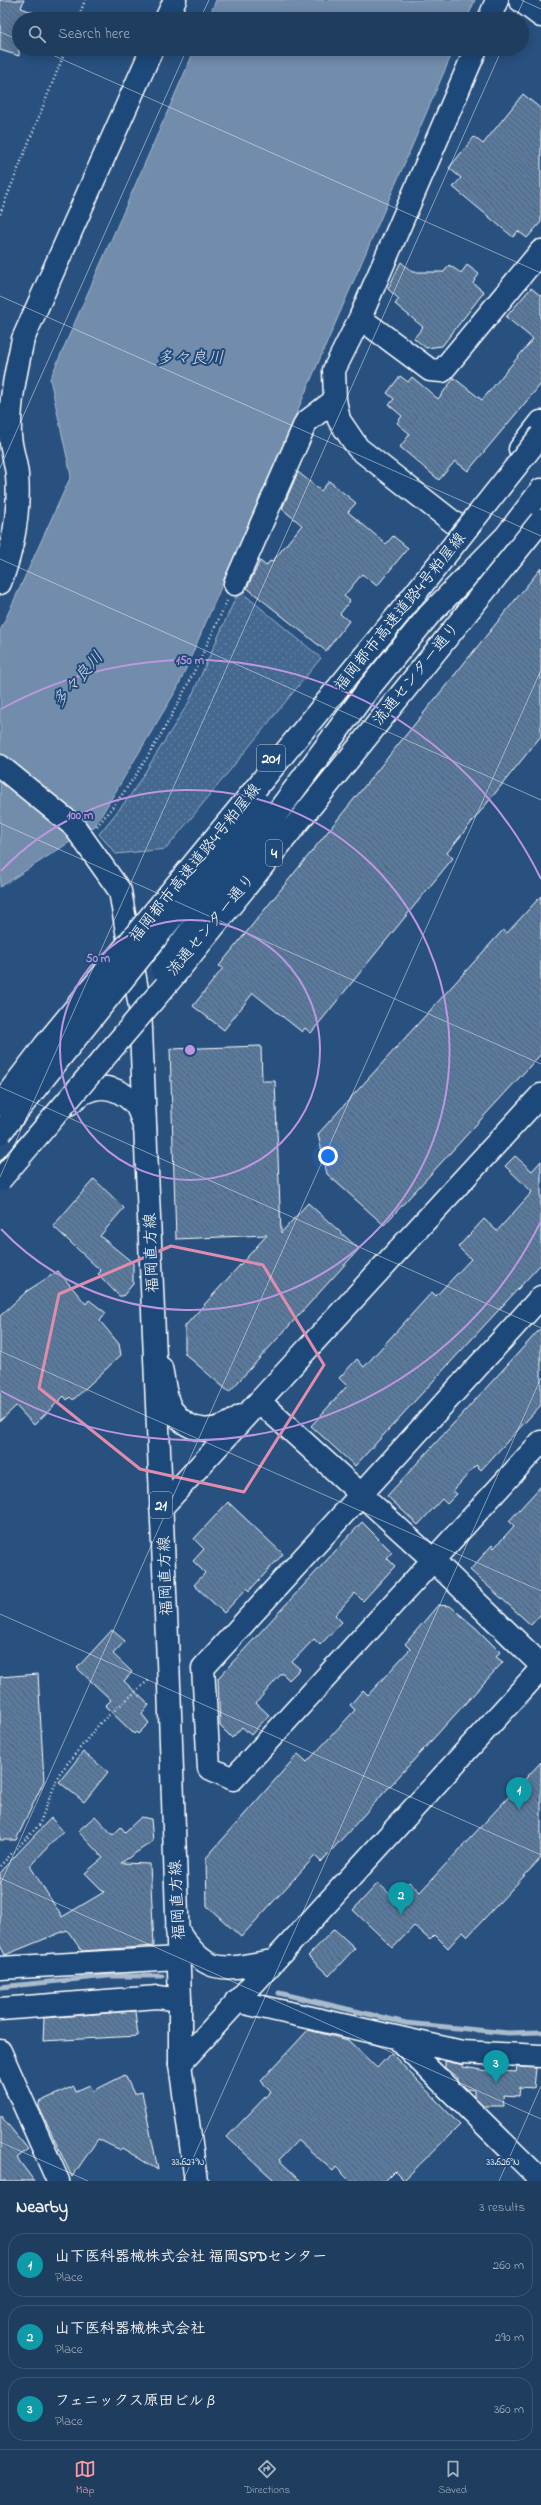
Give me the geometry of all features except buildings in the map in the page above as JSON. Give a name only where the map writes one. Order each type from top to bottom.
[{"type":"main road","points":[[169,12],[174,0]]},
{"type":"main road","points":[[492,12],[497,0]]},
{"type":"main road","points":[[520,0],[541,16]]},
{"type":"main road","points":[[0,583],[8,561],[16,519],[17,476],[10,429],[12,390],[23,339],[149,56]]},
{"type":"main road","points":[[458,526],[358,448],[339,420],[335,400],[334,370],[360,318],[473,56]]},
{"type":"main road","points":[[360,318],[430,370],[442,371],[541,251]]},
{"type":"main road","points":[[235,584],[306,422],[335,400]]},
{"type":"main road","name":"201","points":[[0,1095],[541,422]]},
{"type":"main road","name":"福岡都市高速道路4号粕屋線","points":[[0,1104],[45,1045],[402,610],[541,435]]},
{"type":"main road","points":[[91,1073],[149,986],[369,688],[429,615],[506,536],[541,490]]},
{"type":"main road","name":"流通センター通り","points":[[0,1180],[37,1137],[140,1007],[312,800],[541,518]]},
{"type":"main road","name":"4","points":[[0,1180],[183,965],[541,521]]},
{"type":"main road","points":[[0,1133],[215,864],[296,754],[428,562]]},
{"type":"main road","name":"21","points":[[0,766],[74,826],[85,840]]},
{"type":"main road","name":"福岡直方線","points":[[85,840],[120,891],[129,933],[140,1007],[168,1671],[180,2000],[180,2064],[196,2181]]},
{"type":"main road","points":[[37,1137],[79,1093],[93,1088],[115,1088],[135,1104],[146,1130]]},
{"type":"main road","points":[[161,1508],[541,1095]]},
{"type":"main road","points":[[541,1297],[203,1668],[210,1768],[233,1779],[541,1442]]},
{"type":"main road","points":[[154,1341],[171,1409],[189,1428],[211,1430],[231,1423],[260,1402]]},
{"type":"main road","points":[[260,1402],[433,1560],[541,1664]]},
{"type":"main road","points":[[180,2064],[272,1961],[541,1669]]},
{"type":"main road","points":[[177,1928],[196,1956],[208,1964],[220,1968],[272,1961]]},
{"type":"main road","points":[[0,1968],[178,1958]]},
{"type":"main road","points":[[0,2009],[158,1997],[180,2000]]},
{"type":"main road","points":[[236,2001],[462,2052],[541,2056]]},
{"type":"main road","points":[[396,2037],[541,2180]]},
{"type":"main road","points":[[0,2051],[58,2181]]},
{"type":"path","points":[[81,12],[85,0]]},
{"type":"path","points":[[0,214],[63,56]]},
{"type":"path","points":[[85,840],[109,812],[139,770],[186,692],[235,584]]},
{"type":"path","points":[[0,1866],[40,1825],[59,1774],[102,1722],[148,1680],[168,1671]]},
{"type":"highlighted area","points":[[171,1246],[263,1265],[324,1365],[244,1492],[140,1469],[39,1388],[59,1294]]},
{"type":"shaded area","points":[[239,590],[321,658],[166,849],[116,854],[99,834],[130,796],[189,702]]},
{"type":"water","points":[[216,0],[475,0],[470,12],[211,12]]},
{"type":"water","name":"多々良川","points":[[192,56],[451,56],[177,689],[95,826],[0,887],[0,631],[71,476],[50,379]]},
{"type":"waterway","points":[[0,1987],[108,1976],[162,1976]]},
{"type":"waterway","points":[[279,1993],[406,2023],[508,2033],[541,2032]]},
{"type":"place","name":"山下医科器械株式会社 福岡SPDセンター","points":[[519,1810]]},
{"type":"place","name":"山下医科器械株式会社","points":[[401,1915]]},
{"type":"place","name":"フェニックス原田ビルβ","points":[[496,2083]]}]
